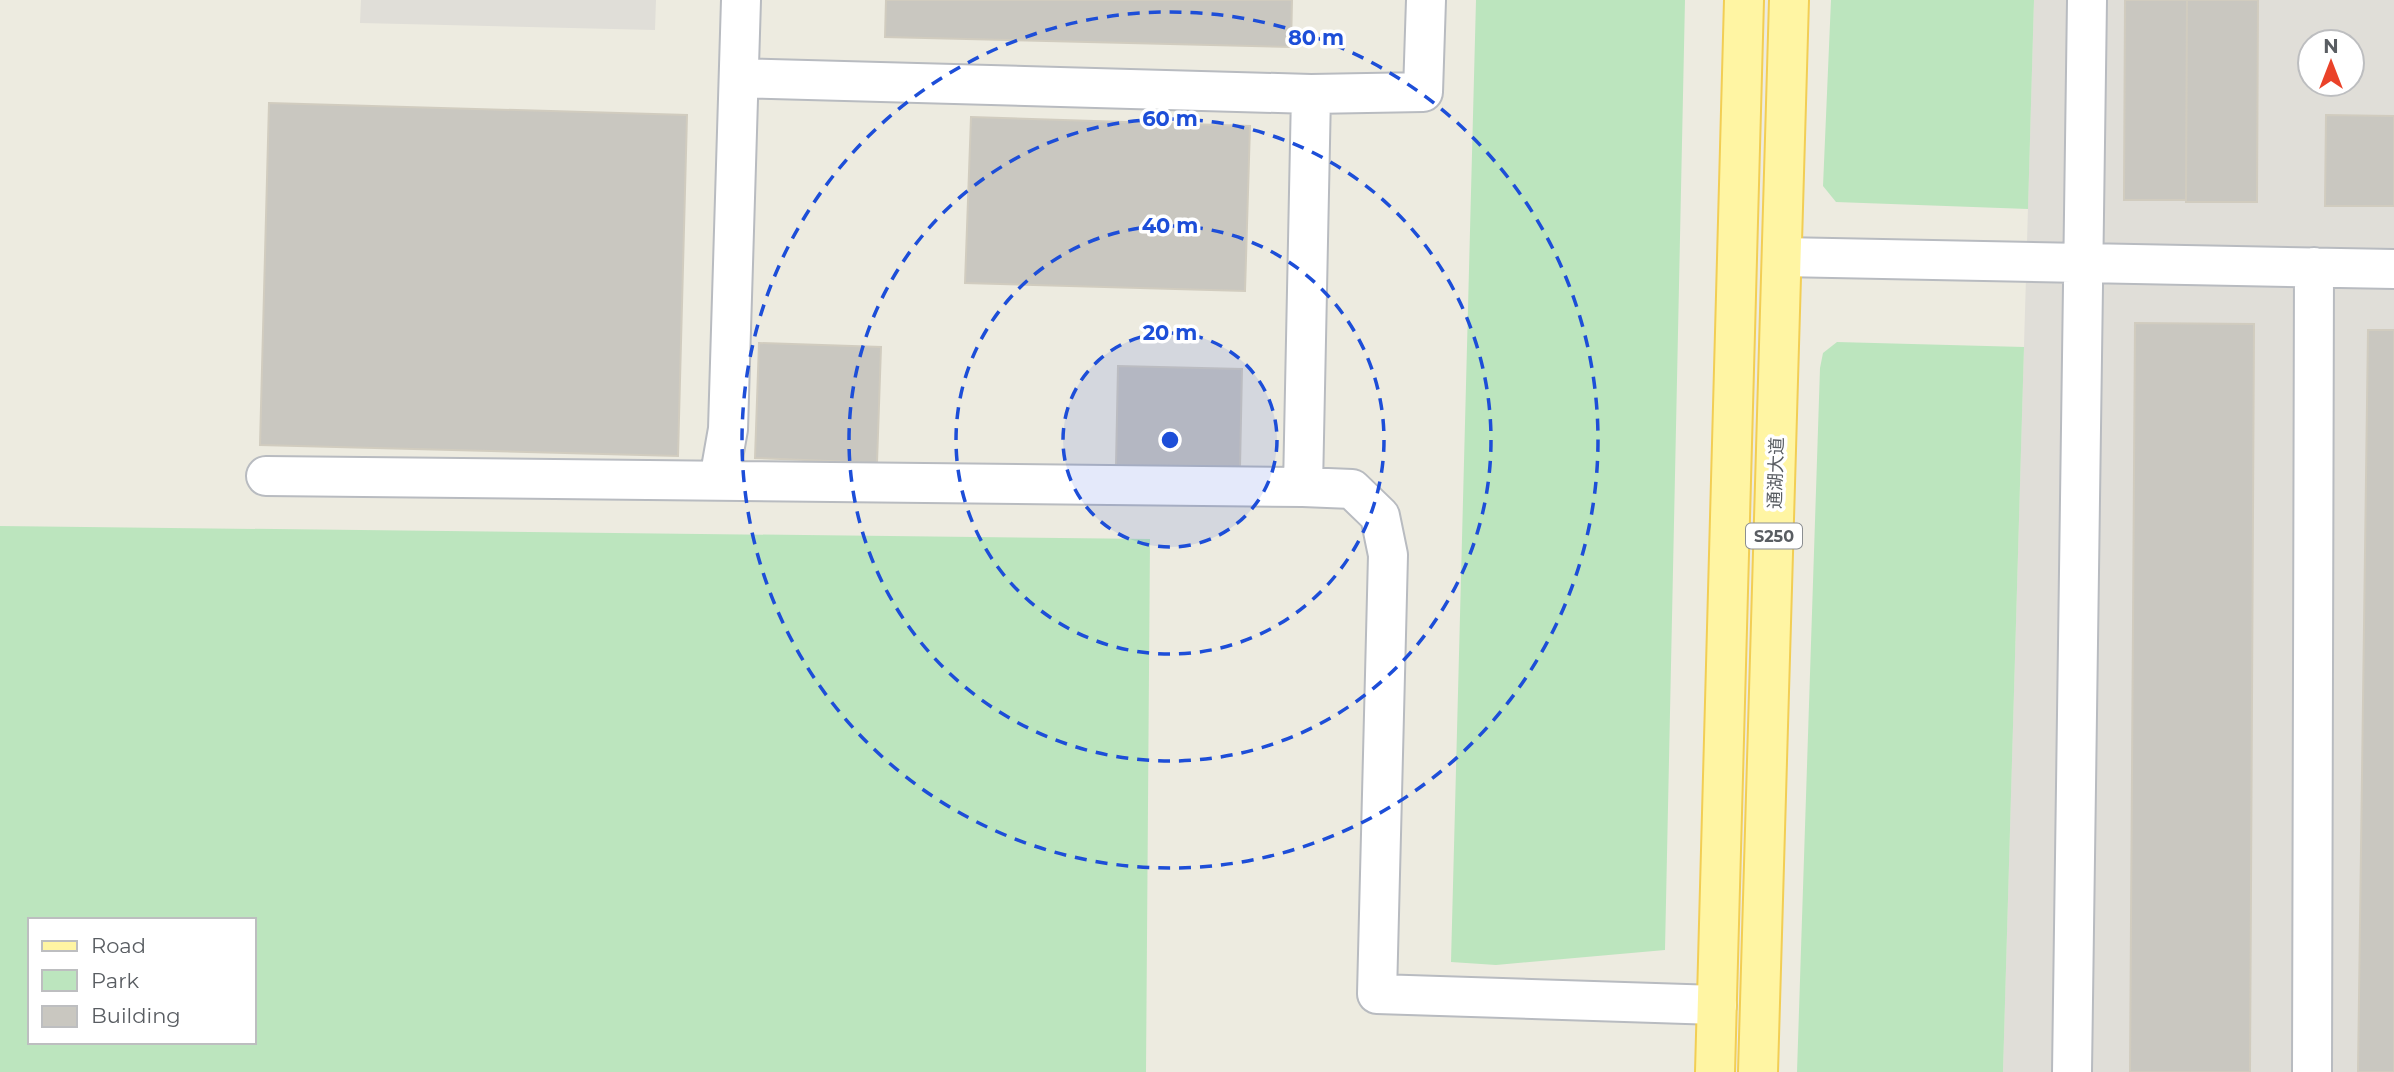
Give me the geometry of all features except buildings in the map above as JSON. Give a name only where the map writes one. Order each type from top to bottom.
[{"type":"main road","name":"S250","points":[[1715,1072],[1744,0]]},
{"type":"main road","name":"通湖大道","points":[[1758,1072],[1789,0]]},
{"type":"lane","points":[[719,480],[728,429],[741,0]]},
{"type":"lane","points":[[739,78],[1311,94],[1423,92],[1426,0]]},
{"type":"lane","points":[[2072,1072],[2087,0]]},
{"type":"lane","points":[[1303,487],[1311,94]]},
{"type":"lane","points":[[1782,257],[2394,269]]},
{"type":"lane","points":[[2312,1072],[2314,267]]},
{"type":"lane","points":[[266,475],[1352,489],[1380,516],[1388,555],[1377,994],[1717,1005]]},
{"type":"shaded area","points":[[361,0],[656,0],[655,30],[360,23]]},
{"type":"shaded area","points":[[2034,0],[2394,0],[2394,1072],[2003,1072]]},
{"type":"green space","points":[[1476,0],[1685,0],[1665,950],[1496,965],[1451,962]]},
{"type":"green space","points":[[1831,0],[2034,0],[2028,209],[1836,202],[1823,186]]},
{"type":"green space","points":[[1837,342],[2024,347],[2003,1072],[1797,1072],[1820,368],[1823,353]]},
{"type":"green space","points":[[0,526],[1150,539],[1146,1072],[0,1072]]}]
